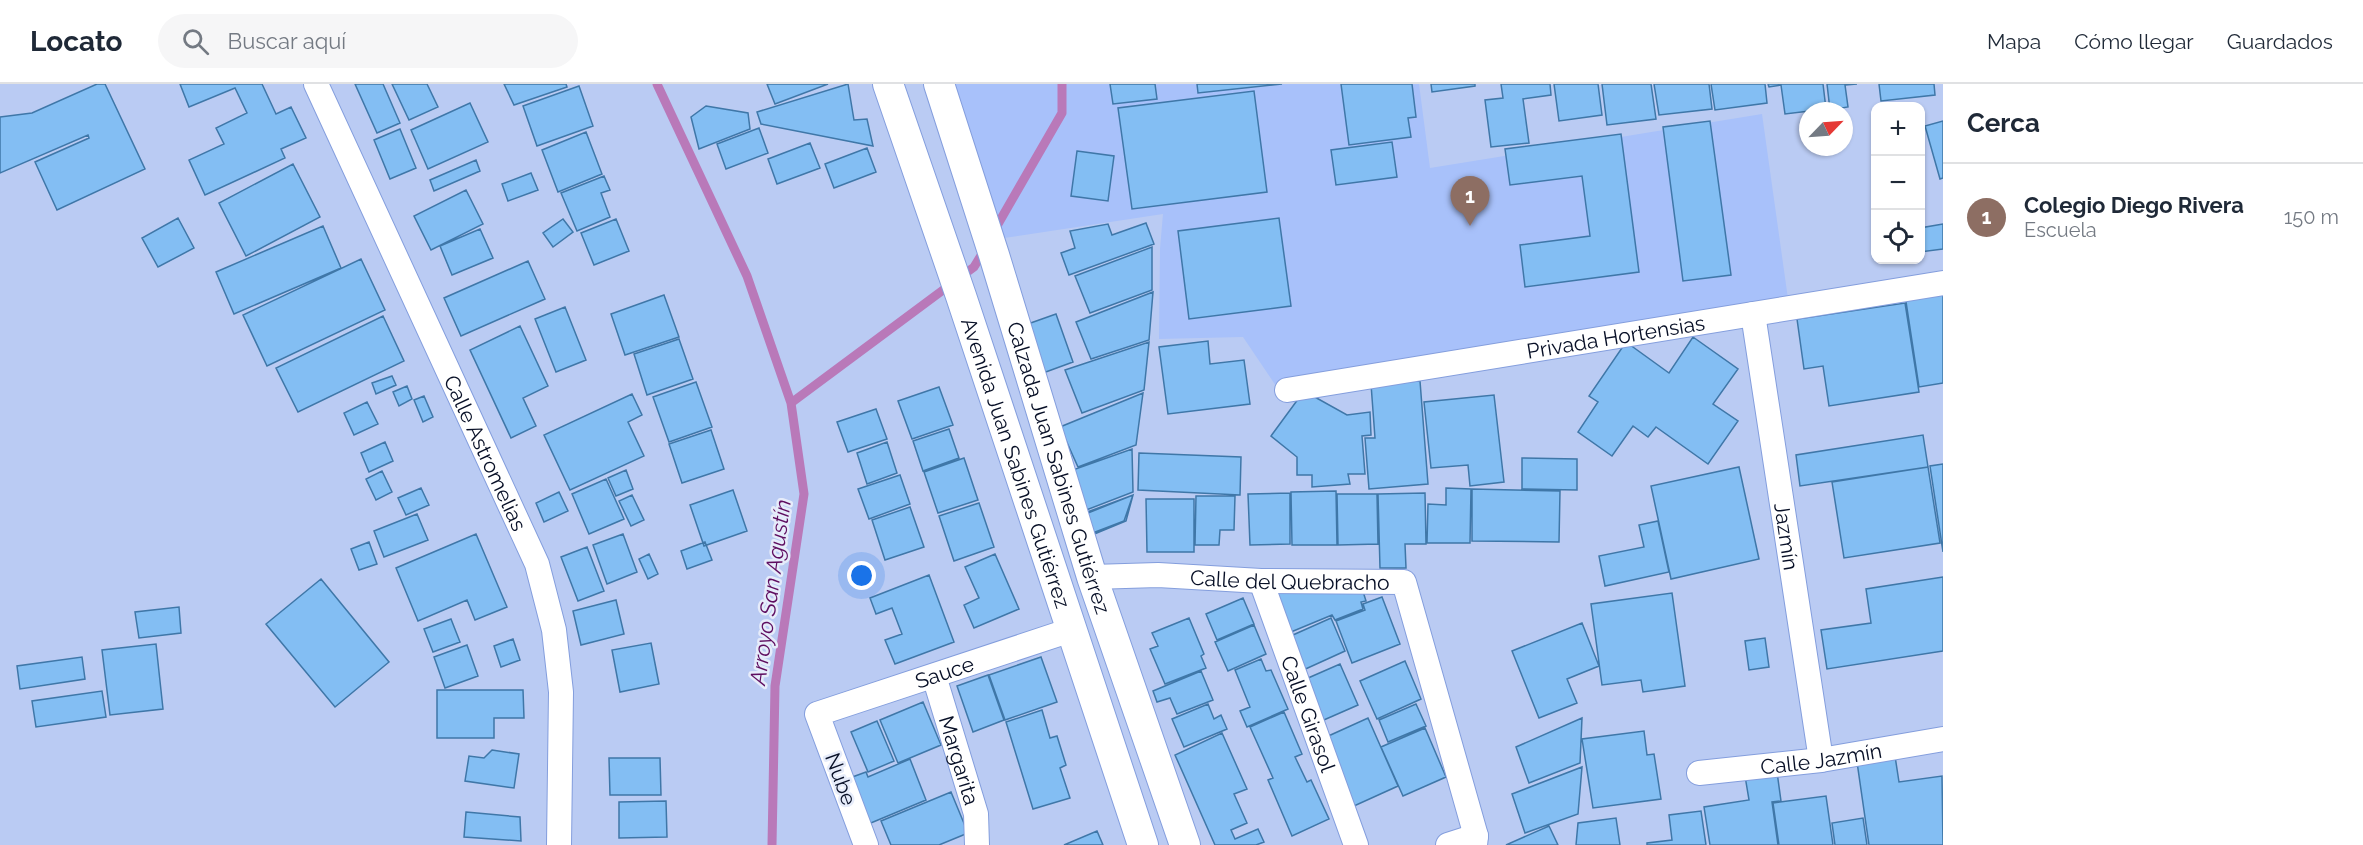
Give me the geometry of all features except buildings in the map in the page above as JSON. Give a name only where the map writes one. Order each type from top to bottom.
[{"type":"street","name":"Calle Astromelias","points":[[316,84],[537,564],[554,630],[561,692],[558,845]]},
{"type":"street","name":"Calzada Juan Sabines Gutiérrez","points":[[940,86],[1092,577],[1185,845]]},
{"type":"street","name":"Avenida Juan Sabines Gutiérrez","points":[[893,98],[1143,845]]},
{"type":"street","name":"Privada Hortensias","points":[[1287,390],[1943,283]]},
{"type":"street","name":"Jazmín","points":[[1754,314],[1821,760]]},
{"type":"street","points":[[1018,468],[1053,452]]},
{"type":"street","name":"Calle del Quebracho","points":[[1092,577],[1158,575],[1262,581],[1404,582],[1476,841]]},
{"type":"street","name":"Calle Girasol","points":[[1262,581],[1356,845]]},
{"type":"street","name":"Sauce","points":[[817,714],[1071,630]]},
{"type":"street","name":"Margarita","points":[[934,676],[976,814],[976,845]]},
{"type":"street","name":"Nube","points":[[817,714],[866,845]]},
{"type":"street","name":"Calle Jazmín","points":[[1699,773],[1821,760],[1943,739]]},
{"type":"street","points":[[1448,845],[1476,841]]},
{"type":"shaded area","points":[[951,84],[1419,84],[1430,168],[1762,114],[1789,306],[1276,386],[1243,337],[1159,339],[1160,249],[1163,214],[1004,238]]},
{"type":"waterway","name":"Arroyo San Agustín","points":[[657,84],[747,276],[791,403],[804,494],[775,686],[772,845]]},
{"type":"waterway","points":[[994,231],[1062,113],[1062,84]]},
{"type":"waterway","points":[[791,403],[974,267],[985,249]]},
{"type":"place","name":"Colegio Diego Rivera","points":[[1470,226]]}]
